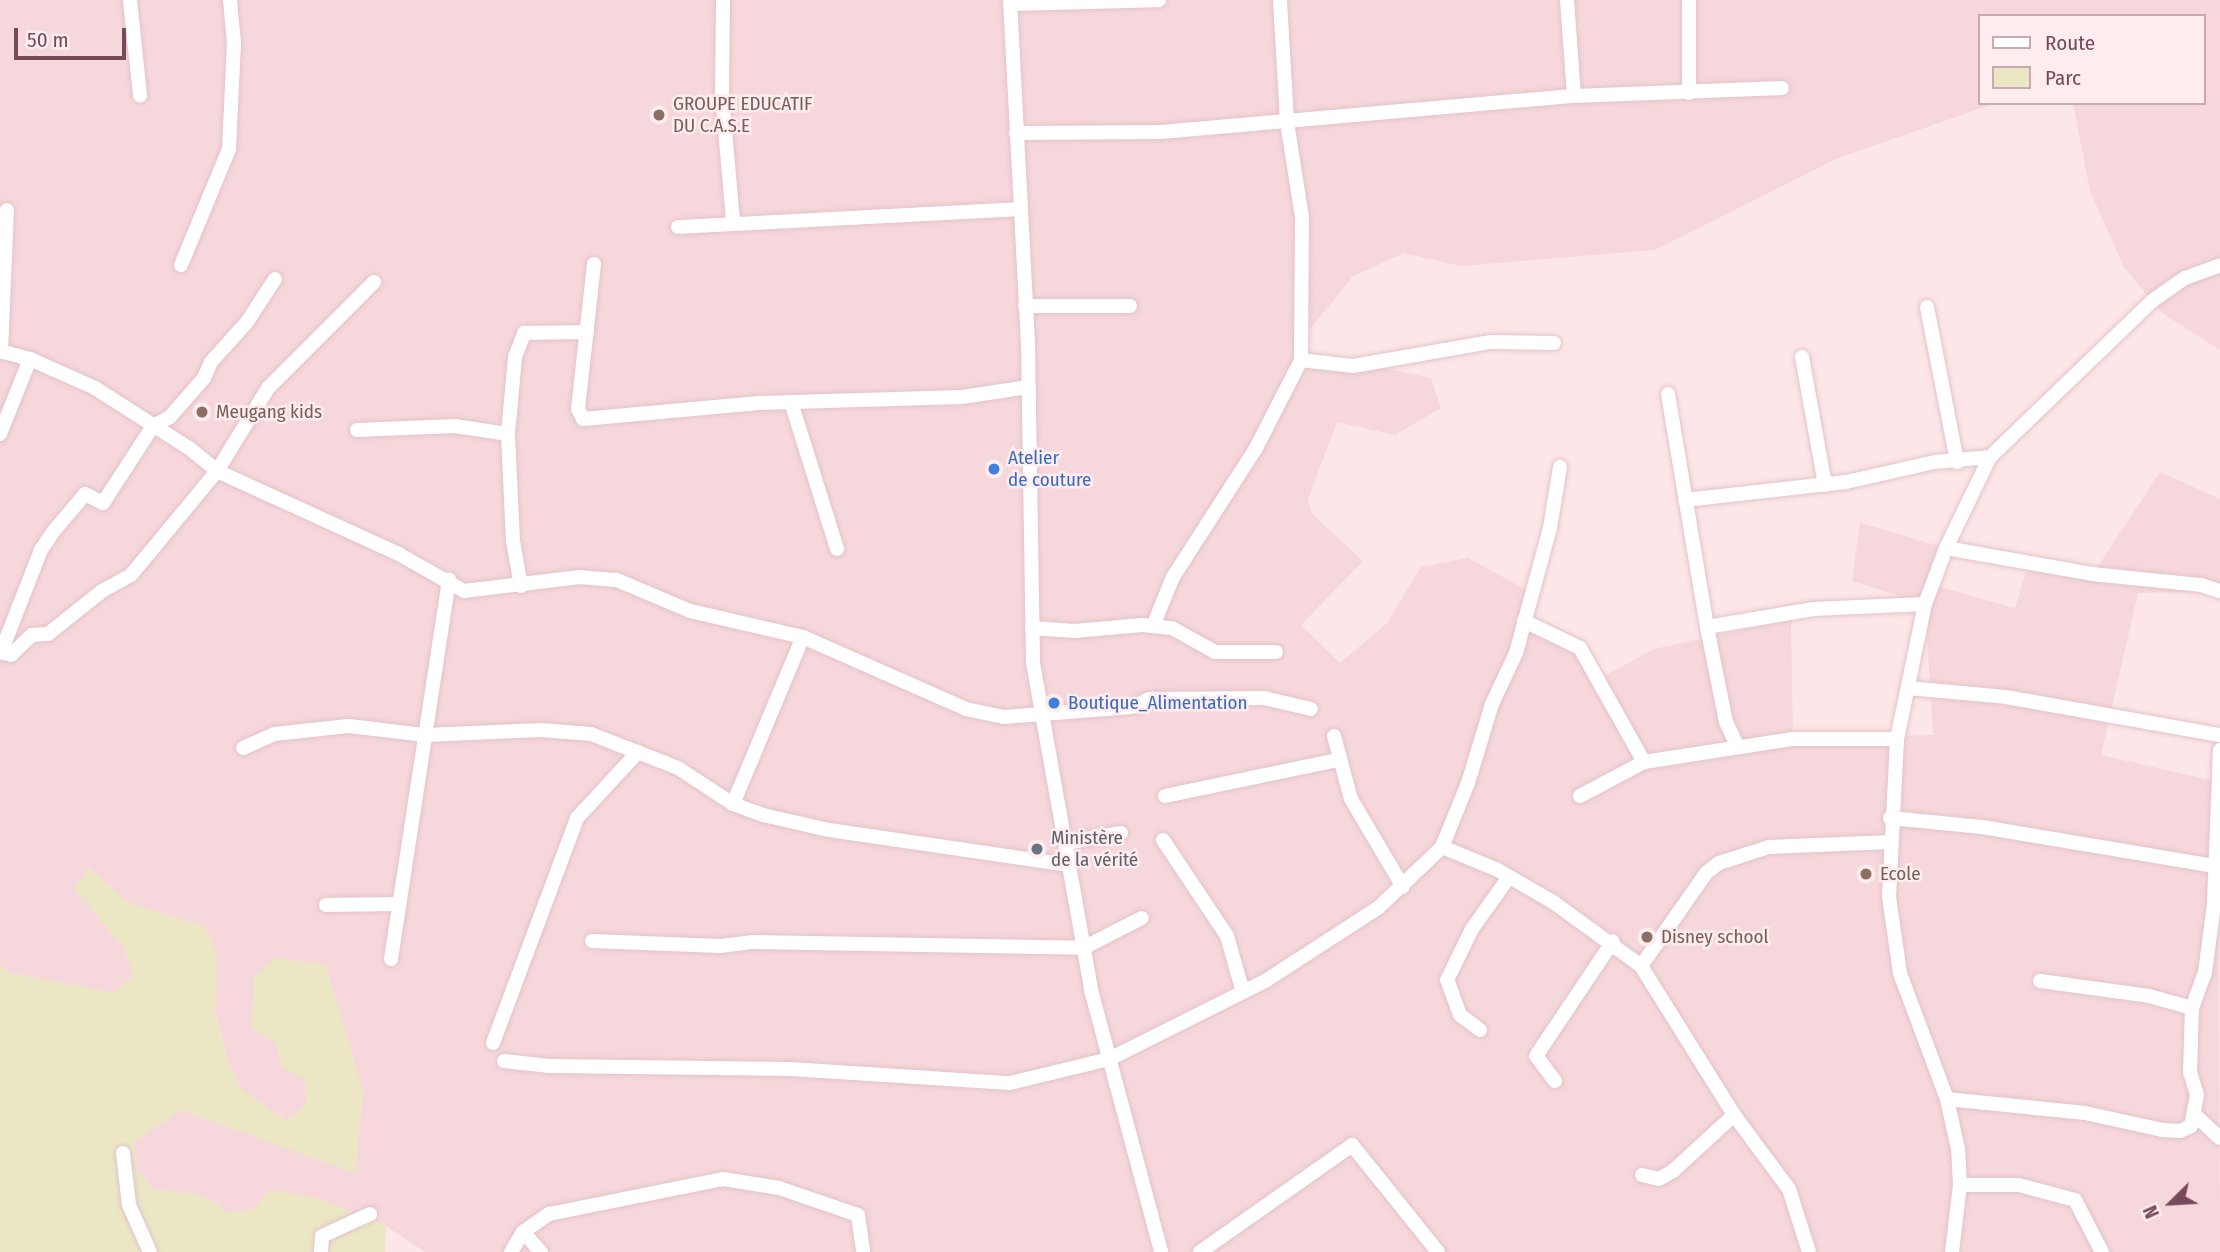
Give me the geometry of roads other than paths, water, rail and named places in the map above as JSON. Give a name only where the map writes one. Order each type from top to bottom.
[{"type":"street","points":[[130,0],[140,95]]},
{"type":"street","points":[[181,265],[229,149],[234,43],[230,0]]},
{"type":"street","points":[[723,0],[722,95],[733,221]]},
{"type":"street","points":[[1159,0],[1010,2],[1028,387],[1031,628],[1042,716],[1083,948],[1109,1059],[1161,1252]]},
{"type":"street","points":[[1153,626],[1172,577],[1255,450],[1301,360],[1302,217],[1287,122],[1280,0]]},
{"type":"street","points":[[1567,0],[1574,96]]},
{"type":"street","points":[[1689,0],[1689,93]]},
{"type":"street","points":[[1016,133],[1161,132],[1287,122],[1318,115],[1574,96],[1782,88]]},
{"type":"street","points":[[678,227],[733,221],[800,223],[864,215],[1020,209]]},
{"type":"street","points":[[7,210],[0,351],[30,359],[95,388],[217,471],[449,579],[464,591],[610,578],[690,611],[803,637],[966,709],[1004,718],[1132,707],[1149,699],[1264,698],[1311,709]]},
{"type":"street","points":[[594,264],[578,409],[583,419],[791,402],[910,401],[1028,387]]},
{"type":"street","points":[[1952,1252],[1960,1185],[1947,1099],[1895,950],[1889,842],[1897,738],[1925,604],[1946,548],[1990,457],[2152,301],[2185,278],[2220,265]]},
{"type":"street","points":[[275,279],[247,322],[211,362],[204,378],[170,416],[153,426],[103,503],[85,494],[41,550],[1,652],[11,655],[32,635],[48,634],[102,591],[128,577],[217,471],[268,388],[374,282]]},
{"type":"street","points":[[1025,306],[1130,306]]},
{"type":"street","points":[[1927,307],[1957,462]]},
{"type":"street","points":[[520,586],[513,541],[508,434],[515,357],[524,332],[587,332]]},
{"type":"street","points":[[1301,360],[1353,366],[1491,342],[1554,344]]},
{"type":"street","points":[[1802,357],[1825,485]]},
{"type":"street","points":[[0,434],[30,359]]},
{"type":"street","points":[[1668,394],[1707,627],[1726,722],[1737,746]]},
{"type":"street","points":[[791,402],[837,549]]},
{"type":"street","points":[[357,430],[455,426],[508,434]]},
{"type":"street","points":[[1685,500],[1825,485],[1990,457]]},
{"type":"street","points":[[504,1061],[551,1066],[792,1069],[1010,1083],[1109,1059],[1243,992],[1325,946],[1403,887],[1442,847],[1524,621],[1550,528],[1560,467]]},
{"type":"street","points":[[1946,548],[2092,574],[2202,585],[2220,591]]},
{"type":"street","points":[[391,959],[397,904],[449,579]]},
{"type":"street","points":[[1707,627],[1813,609],[1925,604]]},
{"type":"street","points":[[1524,621],[1580,648],[1644,762]]},
{"type":"street","points":[[1031,628],[1074,631],[1153,626],[1194,637],[1214,652],[1276,652]]},
{"type":"street","points":[[733,804],[803,637]]},
{"type":"street","points":[[1908,688],[2018,699],[2220,736]]},
{"type":"street","points":[[243,748],[274,734],[349,726],[425,736],[561,731],[591,734],[689,773],[733,804],[828,830],[1069,865]]},
{"type":"street","points":[[1334,736],[1337,760],[1351,799],[1403,887]]},
{"type":"street","points":[[1580,796],[1644,762],[1737,746],[1828,737],[1897,738]]},
{"type":"street","points":[[1947,1099],[2085,1113],[2180,1131],[2191,1126],[2194,1114],[2192,1008],[2214,957],[2214,866],[2220,750]]},
{"type":"street","points":[[493,1043],[577,818],[638,751]]},
{"type":"street","points":[[1166,796],[1337,760]]},
{"type":"street","points":[[1890,818],[1982,827],[2214,866]]},
{"type":"street","points":[[1065,843],[1121,833]]},
{"type":"street","points":[[1163,840],[1227,936],[1243,992]]},
{"type":"street","points":[[1641,966],[1706,873],[1719,863],[1781,845],[1889,842]]},
{"type":"street","points":[[1442,847],[1509,877],[1613,941],[1641,966],[1734,1115],[1788,1189],[1809,1252]]},
{"type":"street","points":[[1480,1030],[1460,1015],[1447,980],[1472,929],[1509,877]]},
{"type":"street","points":[[326,905],[397,904]]},
{"type":"street","points":[[592,941],[720,946],[752,942],[1083,948],[1142,918]]},
{"type":"street","points":[[1555,1081],[1536,1056],[1613,941]]},
{"type":"street","points":[[2039,981],[2149,996],[2192,1008]]},
{"type":"street","points":[[2194,1114],[2220,1138]]},
{"type":"street","points":[[1642,1175],[1659,1179],[1673,1171],[1734,1115]]},
{"type":"street","points":[[1200,1252],[1352,1145],[1438,1252]]},
{"type":"street","points":[[123,1153],[129,1205],[150,1252]]},
{"type":"street","points":[[511,1252],[523,1232],[549,1214],[723,1179],[779,1188],[858,1215],[863,1252]]},
{"type":"street","points":[[1960,1185],[2019,1185],[2075,1200],[2102,1252]]},
{"type":"street","points":[[321,1252],[322,1236],[370,1214]]},
{"type":"street","points":[[523,1232],[541,1252]]},
{"type":"place","name":"GROUPE EDUCATIF DU C.A.S.E","points":[[659,115]]},
{"type":"place","name":"Meugang kids","points":[[202,412]]},
{"type":"place","name":"Atelier de couture","points":[[994,469]]},
{"type":"place","name":"Boutique_Alimentation","points":[[1054,703]]},
{"type":"place","name":"Ministère de la vérité","points":[[1037,849]]},
{"type":"place","name":"Ecole","points":[[1866,874]]},
{"type":"place","name":"Disney school","points":[[1647,937]]}]
